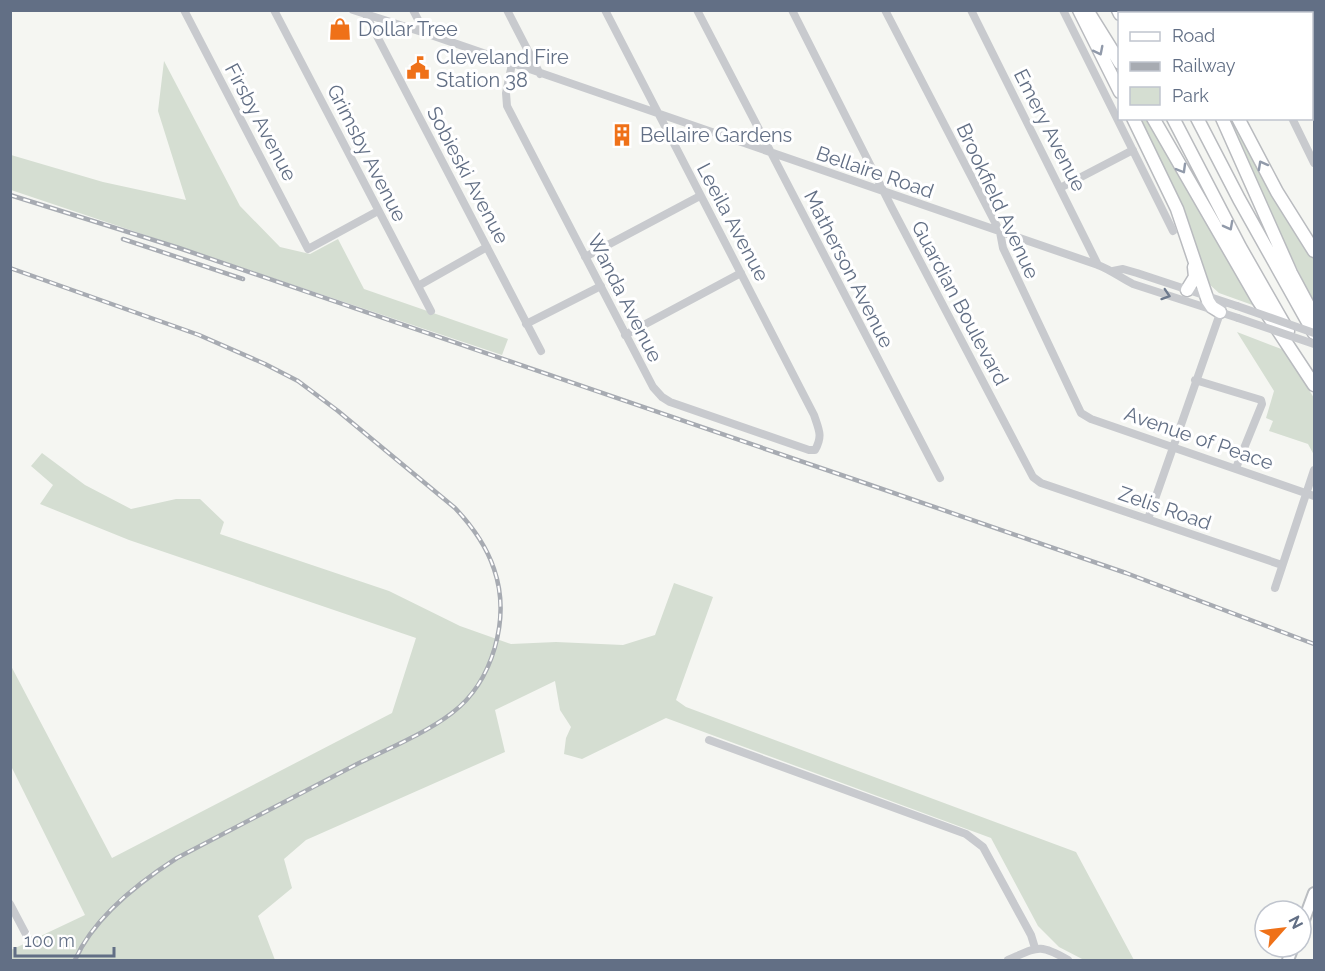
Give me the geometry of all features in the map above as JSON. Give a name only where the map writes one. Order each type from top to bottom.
[{"type":"highway","points":[[1079,10],[1118,90]]},
{"type":"highway","points":[[1087,10],[1118,61]]},
{"type":"highway","points":[[1134,120],[1177,208],[1206,296],[1212,307],[1222,307]]},
{"type":"highway","points":[[1154,120],[1258,300],[1314,385]]},
{"type":"highway","points":[[1174,120],[1240,247],[1314,376]]},
{"type":"highway","points":[[1198,120],[1314,333]]},
{"type":"highway","points":[[1223,120],[1286,263],[1314,316]]},
{"type":"highway","points":[[1239,120],[1277,192],[1314,251]]},
{"type":"highway","points":[[1187,290],[1196,274],[1192,251]]},
{"type":"street","name":"Firsby Avenue","points":[[184,10],[308,249],[378,211]]},
{"type":"street","name":"Grimsby Avenue","points":[[274,10],[431,311]]},
{"type":"street","name":"Bellaire Road","points":[[353,10],[1098,265],[1113,271],[1122,279],[1133,284],[1222,307],[1237,306],[1314,333]]},
{"type":"street","points":[[413,10],[425,33]]},
{"type":"street","points":[[507,10],[540,74]]},
{"type":"street","name":"Leeila Avenue","points":[[606,10],[814,415],[820,430],[820,441],[815,450]]},
{"type":"street","name":"Matherson Avenue","points":[[697,10],[940,478]]},
{"type":"street","name":"Guardian Boulevard","points":[[792,10],[884,192],[1037,481]]},
{"type":"street","name":"Brookfield Avenue","points":[[885,10],[1000,232],[1003,248],[1077,408]]},
{"type":"street","name":"Emery Avenue","points":[[971,10],[1098,265]]},
{"type":"street","points":[[1063,10],[1173,231]]},
{"type":"street","name":"Sobieski Avenue","points":[[366,15],[541,351]]},
{"type":"street","name":"Wanda Avenue","points":[[512,64],[506,93],[507,106],[653,387],[670,402],[815,450]]},
{"type":"street","points":[[1293,120],[1314,163]]},
{"type":"street","points":[[1060,188],[1133,150]]},
{"type":"street","points":[[585,257],[700,196]]},
{"type":"street","points":[[418,286],[487,247]]},
{"type":"street","name":"Bellaire Road","points":[[1113,271],[1124,269],[1206,296]]},
{"type":"street","points":[[625,334],[741,273]]},
{"type":"street","points":[[526,324],[601,286]]},
{"type":"street","name":"Bellaire Road","points":[[1222,307],[1238,318],[1314,344]]},
{"type":"street","points":[[1148,519],[1222,307]]},
{"type":"street","points":[[1195,380],[1261,400],[1262,404],[1236,468]]},
{"type":"street","name":"Avenue of Peace","points":[[1077,408],[1087,418],[1311,494]]},
{"type":"street","points":[[1275,588],[1311,494],[1314,470]]},
{"type":"street","name":"Zelis Road","points":[[1037,481],[1282,566]]},
{"type":"street","points":[[709,740],[966,834],[983,847],[1031,935],[1035,948]]},
{"type":"street","points":[[10,904],[30,942]]},
{"type":"street","points":[[1008,960],[1035,948],[1046,949],[1068,960]]},
{"type":"green space","points":[[164,61],[240,206],[280,247],[310,254],[338,239],[364,289],[508,339],[502,355],[11,190],[11,155],[103,182],[186,200],[158,111]]},
{"type":"green space","points":[[1138,120],[1148,120],[1258,307],[1219,293],[1209,284],[1185,215]]},
{"type":"green space","points":[[1228,120],[1235,120],[1314,259],[1314,303],[1257,187]]},
{"type":"green space","points":[[1237,332],[1284,350],[1314,398],[1314,455],[1308,444],[1269,431],[1273,421],[1266,418],[1274,391]]},
{"type":"green space","points":[[42,453],[85,485],[131,509],[176,499],[200,499],[224,522],[220,534],[389,591],[460,626],[511,644],[556,642],[623,645],[655,635],[674,583],[713,597],[676,700],[686,707],[1076,852],[1134,960],[1084,960],[1059,947],[1038,926],[991,838],[666,718],[582,759],[564,754],[566,738],[571,727],[560,710],[555,681],[495,710],[505,752],[306,840],[284,859],[292,888],[258,916],[275,960],[11,960],[11,950],[85,915],[11,766],[10,664],[112,858],[392,713],[416,638],[129,540],[40,504],[53,485],[31,466]]},
{"type":"railway","points":[[10,195],[179,248],[856,480],[1126,573],[1314,644]]},
{"type":"railway","points":[[123,239],[243,279]]},
{"type":"railway","points":[[10,268],[199,335],[298,381],[338,411],[455,508],[483,544],[491,560],[499,588],[499,628],[488,667],[466,700],[452,713],[419,734],[177,858],[147,878],[118,902],[93,929],[75,960]]},
{"type":"place","name":"Dollar Tree","points":[[340,29]]},
{"type":"place","name":"Cleveland Fire Station 38","points":[[418,68]]},
{"type":"place","name":"Bellaire Gardens","points":[[622,135]]}]
